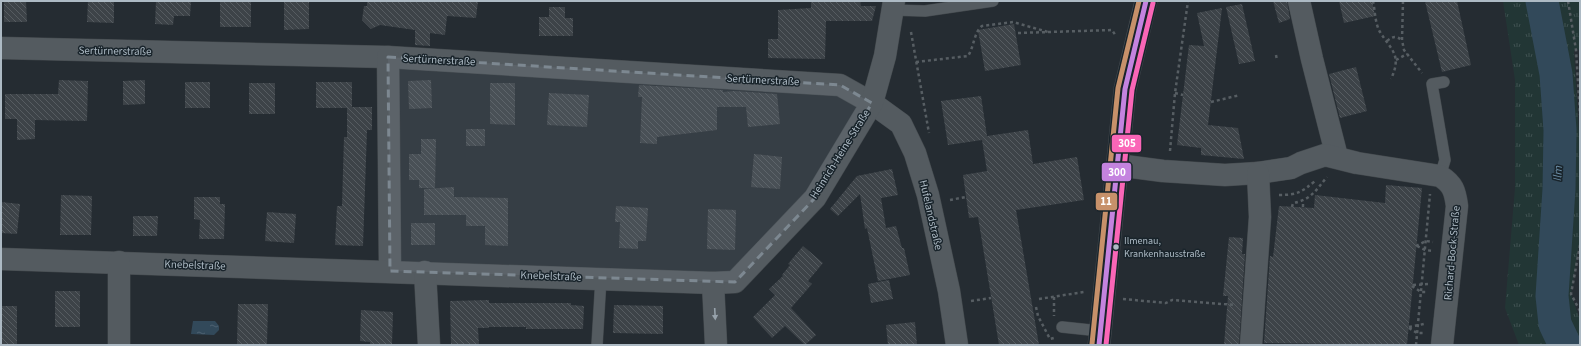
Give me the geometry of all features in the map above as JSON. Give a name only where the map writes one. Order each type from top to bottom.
[{"type":"street","points":[[1299,1],[1337,157]]},
{"type":"street","points":[[1100,338],[1116,165],[1125,89],[1151,2]]},
{"type":"street","name":"Heinrich-Heine-Straße","points":[[713,283],[735,282],[815,198],[872,103],[898,7]]},
{"type":"street","name":"Sertürnerstraße","points":[[1,48],[388,57],[840,84],[872,103]]},
{"type":"street","points":[[388,57],[390,270]]},
{"type":"street","name":"Hufelandstraße","points":[[872,103],[901,124],[915,153],[928,195],[949,291],[957,345]]},
{"type":"street","points":[[1116,165],[1163,171],[1225,175],[1258,174],[1291,168],[1325,155],[1357,163],[1436,176]]},
{"type":"street","points":[[1251,345],[1260,217],[1258,174]]},
{"type":"street","name":"Richard-Bock-Straße","points":[[1436,176],[1449,181],[1455,193],[1458,206],[1442,345]]},
{"type":"street","name":"Knebelstraße","points":[[1,259],[390,270],[713,283]]},
{"type":"street","points":[[119,262],[119,345]]},
{"type":"street","points":[[425,272],[429,345]]},
{"type":"street","points":[[713,283],[716,345]]},
{"type":"lane","points":[[898,7],[925,11],[993,1]]},
{"type":"lane","points":[[1436,176],[1445,160],[1432,84],[1444,82]]},
{"type":"lane","points":[[597,345],[601,278]]},
{"type":"lane","points":[[1062,327],[1100,338]]},
{"type":"path","points":[[1171,144],[1175,93],[1188,1]]},
{"type":"path","points":[[1374,1],[1379,30],[1387,41],[1396,60],[1395,69],[1390,79]]},
{"type":"path","points":[[1403,1],[1402,40],[1404,50],[1432,84]]},
{"type":"path","points":[[1568,1],[1576,50],[1580,115]]},
{"type":"path","points":[[898,7],[916,62],[930,139],[915,153]]},
{"type":"path","points":[[916,62],[968,56],[972,49],[978,29],[982,26],[1013,22],[1048,32]]},
{"type":"path","points":[[1018,33],[1112,30],[1133,60]]},
{"type":"path","points":[[1387,41],[1391,38],[1397,37],[1402,40]]},
{"type":"path","points":[[1396,60],[1407,54]]},
{"type":"path","points":[[1276,55],[1277,60]]},
{"type":"path","points":[[1175,93],[1183,95]]},
{"type":"path","points":[[1211,102],[1240,95]]},
{"type":"path","points":[[1292,207],[1293,203],[1309,198],[1334,168],[1337,157]]},
{"type":"path","points":[[1416,345],[1436,176]]},
{"type":"path","points":[[1303,201],[1303,208]]},
{"type":"path","points":[[1580,245],[1571,294],[1580,311]]},
{"type":"path","points":[[1039,299],[1104,288]]},
{"type":"path","points":[[1123,299],[1166,303],[1172,300],[1253,306]]},
{"type":"highlighted area","points":[[388,57],[840,85],[872,103],[815,198],[735,282],[390,271]]},
{"type":"green space","points":[[1503,1],[1580,1],[1580,49],[1574,51],[1580,151],[1580,238],[1571,294],[1580,320],[1580,345],[1519,345],[1505,308],[1515,188],[1515,80]]},
{"type":"water","points":[[193,321],[215,321],[219,326],[219,330],[214,335],[191,334]]},
{"type":"building","points":[[4,1],[26,1],[27,22],[4,22]]},
{"type":"building","points":[[88,1],[114,1],[114,23],[87,22]]},
{"type":"building","points":[[156,1],[191,1],[190,16],[174,16],[173,25],[155,24]]},
{"type":"building","points":[[367,1],[478,1],[476,18],[447,16],[445,35],[430,33],[430,46],[415,45],[415,30],[380,25],[371,29],[362,20],[364,6],[367,6]]},
{"type":"building","points":[[811,1],[860,1],[861,6],[876,6],[872,21],[826,21],[825,59],[768,58],[768,39],[778,39],[778,10],[811,8]]},
{"type":"building","points":[[1273,1],[1287,1],[1290,19],[1279,23]]},
{"type":"building","points":[[1339,1],[1372,1],[1375,16],[1344,23]]},
{"type":"building","points":[[1425,1],[1457,1],[1471,65],[1442,72]]},
{"type":"building","points":[[220,2],[251,2],[251,27],[220,27]]},
{"type":"building","points":[[284,2],[309,2],[309,29],[284,30]]},
{"type":"building","points":[[1242,4],[1255,61],[1239,64],[1226,7]]},
{"type":"building","points":[[549,7],[565,7],[565,18],[573,18],[573,36],[539,36],[539,17],[549,17]]},
{"type":"building","points":[[1222,8],[1208,125],[1238,128],[1244,159],[1201,155],[1201,148],[1177,145],[1189,45],[1204,46],[1197,13]]},
{"type":"building","points":[[1014,24],[1021,65],[985,71],[978,30]]},
{"type":"building","points":[[1356,67],[1367,111],[1340,118],[1329,74]]},
{"type":"building","points":[[59,80],[88,81],[87,121],[35,120],[35,139],[17,140],[17,119],[5,119],[5,94],[58,94]]},
{"type":"building","points":[[145,80],[145,104],[123,105],[123,81]]},
{"type":"building","points":[[431,80],[432,108],[409,109],[408,81]]},
{"type":"building","points":[[185,82],[210,82],[210,108],[185,108]]},
{"type":"building","points":[[316,82],[352,82],[352,107],[372,107],[372,130],[367,130],[363,246],[335,245],[337,206],[342,206],[344,137],[347,137],[347,108],[316,108]]},
{"type":"building","points":[[249,83],[275,83],[275,114],[249,114]]},
{"type":"building","points":[[490,83],[515,83],[515,125],[490,124]]},
{"type":"building","points":[[639,85],[723,90],[723,92],[734,91],[777,94],[780,124],[748,127],[746,107],[717,107],[717,130],[657,137],[657,144],[640,143],[642,97],[638,97]]},
{"type":"building","points":[[549,93],[589,95],[587,127],[547,125]]},
{"type":"building","points":[[981,96],[987,136],[1028,130],[1033,164],[1077,157],[1084,200],[1016,210],[1039,345],[999,345],[978,217],[969,218],[963,175],[987,171],[982,140],[948,145],[941,101]]},
{"type":"building","points":[[466,129],[485,129],[485,146],[466,146]]},
{"type":"building","points":[[421,139],[436,139],[435,188],[419,188],[419,180],[409,180],[409,154],[421,154]]},
{"type":"building","points":[[754,154],[782,157],[780,189],[751,187]]},
{"type":"building","points":[[892,169],[898,195],[881,198],[886,228],[896,226],[902,248],[904,248],[910,275],[878,281],[867,228],[865,229],[860,194],[838,216],[830,209],[857,176]]},
{"type":"building","points":[[1386,185],[1422,188],[1407,345],[1264,343],[1270,256],[1273,257],[1279,206],[1314,208],[1315,195],[1385,203]]},
{"type":"building","points":[[454,187],[454,197],[508,198],[508,246],[485,245],[485,226],[466,226],[466,215],[424,215],[424,189]]},
{"type":"building","points":[[61,195],[92,196],[91,235],[60,235]]},
{"type":"building","points":[[194,197],[220,197],[220,204],[225,204],[224,239],[199,239],[200,220],[194,219]]},
{"type":"building","points":[[1,202],[20,204],[17,234],[1,233]]},
{"type":"building","points":[[616,206],[648,208],[646,241],[638,241],[638,249],[619,248],[620,222],[615,222]]},
{"type":"building","points":[[708,209],[736,210],[735,250],[707,249]]},
{"type":"building","points":[[267,212],[296,214],[294,243],[265,241]]},
{"type":"building","points":[[133,216],[158,216],[157,236],[133,236]]},
{"type":"building","points":[[411,223],[435,223],[435,245],[411,245]]},
{"type":"building","points":[[1229,237],[1243,238],[1242,254],[1245,254],[1239,345],[1224,345],[1228,296],[1223,296]]},
{"type":"building","points":[[803,246],[823,263],[808,281],[812,284],[791,308],[816,335],[805,345],[785,326],[772,338],[753,317],[775,295],[769,289],[783,276],[782,275],[790,265],[788,264]]},
{"type":"building","points":[[889,280],[893,299],[871,303],[868,284]]},
{"type":"building","points":[[55,291],[80,291],[80,327],[55,327]]},
{"type":"building","points":[[489,300],[489,303],[571,303],[571,305],[584,306],[583,329],[526,329],[526,327],[478,328],[479,345],[451,345],[450,301]]},
{"type":"building","points":[[238,304],[268,304],[267,344],[237,344]]},
{"type":"building","points":[[614,305],[663,306],[663,334],[613,333]]},
{"type":"building","points":[[1,306],[17,306],[17,345],[1,345]]},
{"type":"building","points":[[361,310],[393,312],[392,345],[370,345],[370,342],[360,341]]},
{"type":"building","points":[[915,322],[917,345],[888,345],[886,325]]},
{"type":"waterway","name":"Ilm","points":[[1542,1],[1556,74],[1560,130],[1559,189],[1552,296],[1555,324],[1565,345]]},
{"type":"transit line","name":"11","points":[[1092,344],[1118,88],[1139,1]]},
{"type":"transit line","name":"300","points":[[1099,345],[1125,89],[1146,1]]},
{"type":"transit line","name":"305","points":[[1106,345],[1132,90],[1153,3]]},
{"type":"place","name":"Ilmenau, Krankenhausstraße","points":[[1116,247]]}]
